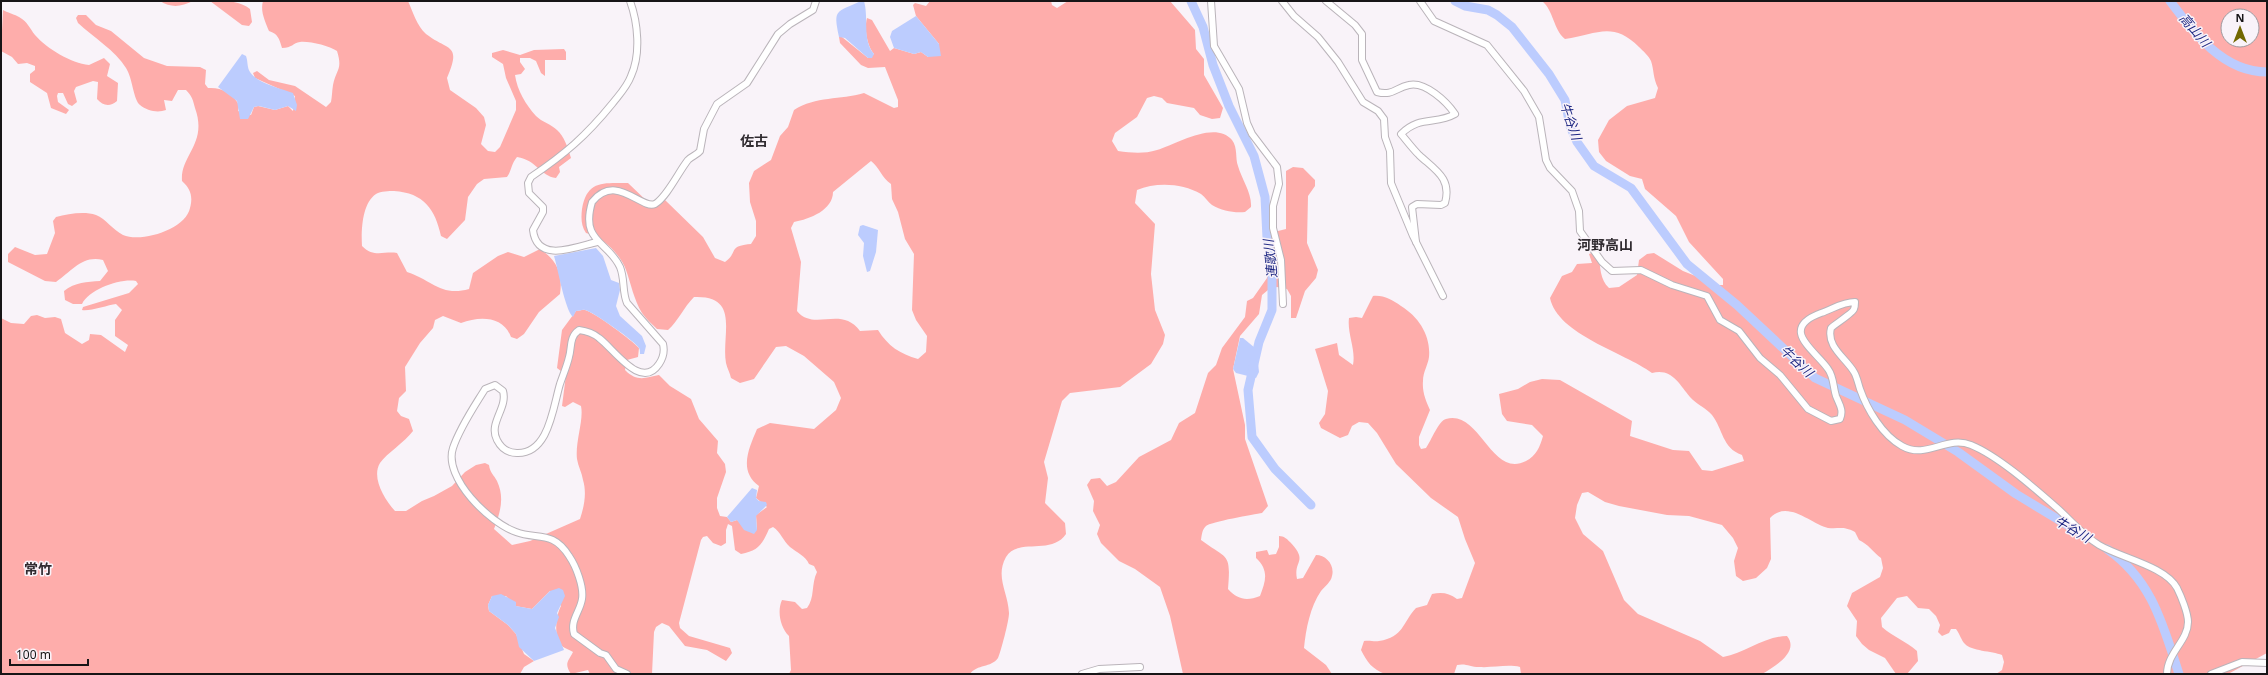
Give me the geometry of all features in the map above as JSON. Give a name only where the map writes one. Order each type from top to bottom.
[{"type":"street","points":[[597,242],[552,252],[542,247],[535,240],[533,230],[543,212],[543,207],[529,193],[528,183],[530,177],[562,156],[591,129],[627,85],[635,64],[637,45],[630,1]]},
{"type":"street","points":[[627,674],[616,669],[606,655],[585,643],[574,634],[573,620],[580,604],[582,592],[574,563],[565,550],[549,538],[517,533],[491,519],[469,495],[455,472],[452,462],[453,447],[485,389],[490,385],[500,387],[504,396],[503,407],[496,421],[497,440],[506,450],[512,453],[528,452],[533,449],[546,430],[569,359],[572,339],[574,334],[579,330],[592,333],[600,338],[632,368],[640,373],[653,371],[658,366],[664,353],[663,344],[627,304],[624,296],[622,276],[619,265],[597,242],[590,225],[589,216],[592,202],[596,197],[618,191],[632,194],[642,203],[648,205],[658,201],[690,158],[700,151],[704,129],[717,104],[747,83],[778,34],[790,24],[813,10],[816,1]]},
{"type":"street","points":[[1211,1],[1214,46],[1239,89],[1247,123],[1252,134],[1277,167],[1279,184],[1273,206],[1273,228],[1281,260],[1282,304]]},
{"type":"street","points":[[1282,1],[1294,16],[1318,37],[1338,62],[1363,102],[1378,111],[1384,119],[1385,137],[1390,151],[1391,183],[1416,242],[1443,296]]},
{"type":"street","points":[[1326,1],[1355,25],[1362,34],[1362,60],[1377,92],[1387,94],[1410,85],[1416,85],[1441,97],[1455,114],[1447,118],[1428,119],[1412,124],[1401,134],[1416,152],[1443,175],[1446,183],[1445,203],[1441,205],[1417,204],[1412,208],[1416,242]]},
{"type":"street","points":[[1420,1],[1434,20],[1487,45],[1524,91],[1539,117],[1546,160],[1550,168],[1572,191],[1579,211],[1580,230],[1586,241],[1608,268],[1619,272],[1641,270],[1672,285],[1707,296],[1720,320],[1739,331],[1760,358],[1780,375],[1808,409],[1831,421],[1840,419],[1842,414],[1841,405],[1836,395],[1831,374],[1806,346],[1801,336],[1801,326],[1816,315],[1845,302],[1855,302],[1855,308],[1851,313],[1838,321],[1831,328],[1831,340],[1855,374],[1866,404],[1891,438],[1901,446],[1913,451],[1927,451],[1949,442],[1961,442],[1972,446],[1993,458],[2010,471],[2057,508],[2080,531],[2098,544],[2117,554],[2160,571],[2177,587],[2188,622],[2183,637],[2169,659],[2167,674]]},
{"type":"street","points":[[2211,674],[2242,662],[2267,663]]},
{"type":"street","points":[[1082,674],[1100,669],[1140,667]]},
{"type":"shaded area","points":[[160,1],[193,1],[184,5],[172,6]]},
{"type":"shaded area","points":[[210,1],[231,2],[246,6],[250,9],[252,22],[249,26],[242,25]]},
{"type":"shaded area","points":[[263,1],[408,1],[423,31],[446,46],[453,53],[453,59],[447,78],[450,90],[476,108],[484,117],[486,125],[481,144],[488,151],[495,152],[500,147],[516,110],[516,101],[506,78],[503,64],[492,57],[492,53],[503,50],[520,55],[534,50],[564,49],[566,52],[566,60],[545,60],[545,76],[541,73],[536,61],[530,58],[520,58],[520,62],[525,69],[521,74],[515,75],[522,97],[529,107],[538,118],[555,128],[564,139],[567,146],[571,158],[559,167],[560,172],[556,178],[546,174],[529,161],[517,157],[507,177],[484,179],[477,184],[468,197],[465,220],[447,239],[441,236],[435,218],[426,204],[413,195],[404,192],[387,191],[376,194],[371,198],[365,210],[362,225],[362,246],[366,250],[375,253],[397,253],[407,272],[451,291],[469,289],[473,273],[498,256],[508,252],[524,257],[540,249],[551,258],[558,268],[561,280],[560,294],[539,312],[524,334],[517,339],[511,337],[507,330],[497,321],[476,319],[461,323],[443,316],[435,320],[433,328],[420,343],[405,367],[406,391],[399,398],[397,411],[401,416],[409,419],[413,431],[383,459],[380,463],[377,475],[383,495],[395,511],[406,511],[452,486],[465,472],[476,465],[485,463],[489,465],[501,493],[500,511],[494,529],[512,545],[530,541],[580,519],[585,490],[577,452],[582,412],[581,406],[573,402],[565,407],[562,406],[566,375],[557,368],[562,330],[576,311],[583,310],[590,312],[604,321],[639,348],[638,357],[627,360],[625,370],[629,374],[637,378],[659,375],[670,386],[691,399],[699,419],[718,441],[717,453],[725,464],[726,472],[717,498],[717,508],[720,516],[727,517],[731,522],[737,520],[757,530],[756,515],[767,507],[756,498],[759,486],[749,473],[747,459],[757,429],[770,423],[814,429],[836,410],[841,398],[834,382],[804,356],[786,346],[776,347],[754,379],[740,383],[731,378],[726,363],[725,352],[726,319],[723,310],[718,303],[709,298],[694,297],[668,330],[657,329],[645,317],[639,308],[624,264],[620,258],[604,242],[586,233],[582,222],[582,209],[584,200],[592,188],[598,185],[611,183],[628,183],[652,206],[658,205],[665,200],[703,237],[715,258],[725,262],[736,248],[751,244],[756,236],[756,221],[750,202],[749,183],[754,171],[771,160],[780,136],[788,127],[794,110],[819,100],[864,93],[894,108],[898,107],[898,100],[885,67],[868,68],[861,65],[840,43],[839,37],[842,37],[868,58],[874,54],[867,37],[867,18],[872,20],[890,51],[894,48],[914,54],[921,52],[928,57],[939,44],[916,16],[913,5],[915,3],[926,6],[930,1],[1051,1],[1052,5],[1057,8],[1068,1],[1170,1],[1195,30],[1196,49],[1204,59],[1204,75],[1223,108],[1220,118],[1212,119],[1200,115],[1194,108],[1167,103],[1162,98],[1154,96],[1147,98],[1137,117],[1115,133],[1112,141],[1118,151],[1143,153],[1157,150],[1196,135],[1216,132],[1225,134],[1234,143],[1237,163],[1250,197],[1251,207],[1245,212],[1232,212],[1224,210],[1212,205],[1201,194],[1194,190],[1177,186],[1161,185],[1144,187],[1137,190],[1135,203],[1155,224],[1151,274],[1155,310],[1165,335],[1163,344],[1151,364],[1120,387],[1070,393],[1062,401],[1044,462],[1048,478],[1045,503],[1065,523],[1066,534],[1060,540],[1052,544],[1018,548],[1011,551],[1006,557],[1003,564],[1002,578],[1009,617],[1001,649],[998,658],[995,661],[976,669],[970,674],[789,674],[791,670],[789,636],[783,628],[780,619],[780,604],[782,600],[795,602],[802,609],[807,608],[811,600],[817,572],[814,566],[809,564],[803,556],[790,547],[778,531],[773,527],[769,529],[759,546],[752,551],[741,554],[735,550],[732,526],[728,524],[726,530],[726,543],[721,546],[713,543],[707,536],[703,537],[701,540],[679,623],[680,628],[689,636],[730,648],[732,653],[726,661],[707,650],[685,646],[669,626],[662,623],[656,627],[654,632],[652,674],[590,674],[588,670],[571,674],[567,665],[573,652],[562,646],[557,638],[556,626],[561,606],[550,591],[532,609],[515,606],[506,596],[492,596],[488,605],[489,611],[508,625],[516,634],[524,654],[534,661],[524,667],[520,674],[1,674],[1,318],[11,323],[24,324],[31,316],[37,315],[45,318],[55,317],[61,319],[65,333],[82,344],[89,340],[90,334],[101,335],[125,352],[128,345],[115,336],[115,320],[122,310],[116,304],[82,310],[83,307],[129,293],[138,284],[136,281],[122,281],[114,283],[98,289],[82,304],[73,304],[65,300],[64,291],[77,284],[100,281],[108,271],[103,260],[96,259],[83,262],[56,282],[45,281],[8,262],[8,254],[15,247],[35,255],[47,254],[55,233],[53,221],[56,217],[76,213],[96,215],[123,235],[141,237],[151,236],[172,228],[187,216],[191,204],[189,190],[182,181],[185,164],[193,148],[198,131],[198,120],[191,96],[186,90],[178,90],[172,101],[164,100],[166,110],[163,111],[149,110],[140,105],[136,98],[126,68],[116,55],[78,23],[76,18],[78,15],[86,15],[96,25],[111,31],[144,58],[167,66],[200,67],[206,70],[205,84],[208,88],[222,90],[230,94],[239,105],[238,111],[251,115],[254,107],[258,106],[275,110],[288,106],[293,111],[295,96],[255,78],[253,73],[257,71],[269,80],[295,86],[326,107],[331,102],[334,80],[339,66],[337,51],[329,47],[309,42],[300,42],[282,48],[278,37],[269,31],[263,16]],"holes":[[[871,161],[885,179],[891,184],[892,199],[898,212],[905,239],[914,254],[912,310],[916,320],[927,336],[926,352],[918,359],[895,349],[886,341],[878,330],[860,331],[853,324],[845,320],[811,319],[804,317],[797,311],[801,262],[791,228],[794,222],[807,219],[820,213],[829,204],[833,192]]]},
{"type":"shaded area","points":[[1542,1],[2267,1],[2267,653],[2228,674],[1996,674],[2002,670],[2004,662],[2002,655],[1977,650],[1968,646],[1956,629],[1951,629],[1949,633],[1942,636],[1938,632],[1940,625],[1936,616],[1929,609],[1918,608],[1907,596],[1897,598],[1881,618],[1882,627],[1917,651],[1918,661],[1907,674],[1896,674],[1885,658],[1869,650],[1856,636],[1857,621],[1847,606],[1852,593],[1880,577],[1883,568],[1881,558],[1859,540],[1855,532],[1844,528],[1828,528],[1792,512],[1784,511],[1777,513],[1770,518],[1771,559],[1767,568],[1756,578],[1743,581],[1736,576],[1734,561],[1738,548],[1733,538],[1722,525],[1689,516],[1667,515],[1619,506],[1605,502],[1588,492],[1582,493],[1577,505],[1575,518],[1583,534],[1603,551],[1624,600],[1638,614],[1700,641],[1723,657],[1771,639],[1787,636],[1790,642],[1790,648],[1784,658],[1762,674],[1521,674],[1520,667],[1515,666],[1479,667],[1463,664],[1457,665],[1454,674],[1385,674],[1373,667],[1368,662],[1361,650],[1364,641],[1379,641],[1387,639],[1398,633],[1416,608],[1427,605],[1432,594],[1439,593],[1451,595],[1457,599],[1462,598],[1475,563],[1458,517],[1431,498],[1396,464],[1377,433],[1368,423],[1359,422],[1352,426],[1348,435],[1340,438],[1321,428],[1319,423],[1325,414],[1328,391],[1315,349],[1337,343],[1339,355],[1353,365],[1354,359],[1349,330],[1349,318],[1362,318],[1373,296],[1388,298],[1407,310],[1418,321],[1426,335],[1429,357],[1424,375],[1423,389],[1430,410],[1419,437],[1419,445],[1421,449],[1426,448],[1443,420],[1458,419],[1468,424],[1494,453],[1504,461],[1514,464],[1526,461],[1537,451],[1543,436],[1532,425],[1507,421],[1502,414],[1499,394],[1518,389],[1530,382],[1542,379],[1560,380],[1632,421],[1630,436],[1673,450],[1689,451],[1702,470],[1712,471],[1744,461],[1742,455],[1730,448],[1712,415],[1692,399],[1674,378],[1665,373],[1652,373],[1578,332],[1565,322],[1556,311],[1550,298],[1562,276],[1572,272],[1577,264],[1592,263],[1589,254],[1594,252],[1599,255],[1602,277],[1609,288],[1619,287],[1637,275],[1639,260],[1647,254],[1654,253],[1683,271],[1718,285],[1723,285],[1723,279],[1689,242],[1676,216],[1645,189],[1642,179],[1630,176],[1606,161],[1599,152],[1598,140],[1609,120],[1627,106],[1655,98],[1658,88],[1650,59],[1629,39],[1612,32],[1604,31],[1565,39],[1558,30],[1549,10]]},
{"type":"shaded area","points":[[3,10],[22,19],[40,40],[67,58],[89,65],[104,58],[110,64],[107,76],[118,83],[117,101],[107,105],[99,101],[97,99],[98,82],[93,81],[76,87],[74,91],[77,102],[72,106],[68,104],[63,93],[58,93],[58,102],[69,110],[66,114],[51,108],[47,93],[30,82],[30,74],[35,70],[35,66],[27,63],[18,64],[12,57],[1,51]]},
{"type":"shaded area","points":[[1293,167],[1303,168],[1315,180],[1315,186],[1308,196],[1307,243],[1318,270],[1316,278],[1305,291],[1296,318],[1291,318],[1291,296],[1287,289],[1277,287],[1268,290],[1262,295],[1259,314],[1240,336],[1233,369],[1245,425],[1245,439],[1268,506],[1262,513],[1209,524],[1202,532],[1201,540],[1226,558],[1229,569],[1228,589],[1235,595],[1247,599],[1260,596],[1265,581],[1265,571],[1256,558],[1256,552],[1267,550],[1269,555],[1276,554],[1279,547],[1279,536],[1288,540],[1299,554],[1300,557],[1296,573],[1297,579],[1303,578],[1316,555],[1320,555],[1329,561],[1333,572],[1329,582],[1317,597],[1311,611],[1304,648],[1326,665],[1332,674],[1183,674],[1170,616],[1160,587],[1135,569],[1119,561],[1101,543],[1097,534],[1100,525],[1093,511],[1094,501],[1087,485],[1091,479],[1100,478],[1107,486],[1116,482],[1139,457],[1171,440],[1179,423],[1195,413],[1208,373],[1216,365],[1222,348],[1245,317],[1247,301],[1253,298],[1267,278],[1265,237],[1270,233],[1286,229],[1286,171]]},
{"type":"water","points":[[864,1],[868,42],[874,54],[872,58],[868,58],[845,38],[839,37],[836,21],[838,13],[841,10]]},
{"type":"water","points":[[916,16],[939,44],[941,56],[928,57],[921,52],[914,54],[894,48],[890,37],[892,31]]},
{"type":"water","points":[[242,54],[246,56],[249,70],[258,80],[293,93],[297,105],[296,111],[288,106],[275,110],[259,106],[254,107],[248,119],[240,119],[237,101],[218,87]]},
{"type":"water","points":[[863,225],[878,230],[876,252],[870,271],[867,272],[863,256],[864,243],[858,235],[860,226]]},
{"type":"water","points":[[596,248],[603,256],[611,280],[619,283],[620,290],[616,306],[620,316],[642,336],[646,346],[644,354],[640,354],[639,348],[622,334],[589,312],[584,310],[576,311],[573,317],[570,313],[554,256]]},
{"type":"water","points":[[1240,338],[1243,338],[1255,348],[1257,353],[1259,372],[1256,378],[1236,373],[1233,369]]},
{"type":"water","points":[[752,488],[757,490],[756,498],[759,501],[766,502],[767,505],[756,516],[757,530],[754,534],[744,530],[737,520],[731,522],[727,517]]},
{"type":"water","points":[[559,588],[563,590],[565,596],[557,613],[559,617],[555,628],[564,650],[534,661],[519,647],[516,634],[508,625],[489,611],[488,605],[492,596],[501,594],[516,602],[516,606],[532,609],[550,591]]},
{"type":"waterway","name":"連歌川","points":[[1191,1],[1203,27],[1213,65],[1229,106],[1254,156],[1265,197],[1267,238],[1272,264],[1272,310],[1259,342],[1248,390],[1252,437],[1275,469],[1311,505]]},
{"type":"waterway","name":"牛谷川","points":[[1455,1],[1465,6],[1488,10],[1512,27],[1549,74],[1565,100],[1570,126],[1577,142],[1594,166],[1631,188],[1687,264],[1737,305],[1815,378],[1905,420],[1958,452],[2016,494],[2087,537]]},
{"type":"waterway","name":"高山川","points":[[2170,1],[2200,38],[2223,58],[2251,70],[2267,72]]},
{"type":"waterway","name":"牛谷川","points":[[2107,549],[2122,561],[2145,589],[2161,621],[2179,674]]},
{"type":"district","name":"佐古","points":[[754,140]]},
{"type":"district","name":"河野高山","points":[[1605,244]]},
{"type":"district","name":"常竹","points":[[38,568]]}]
